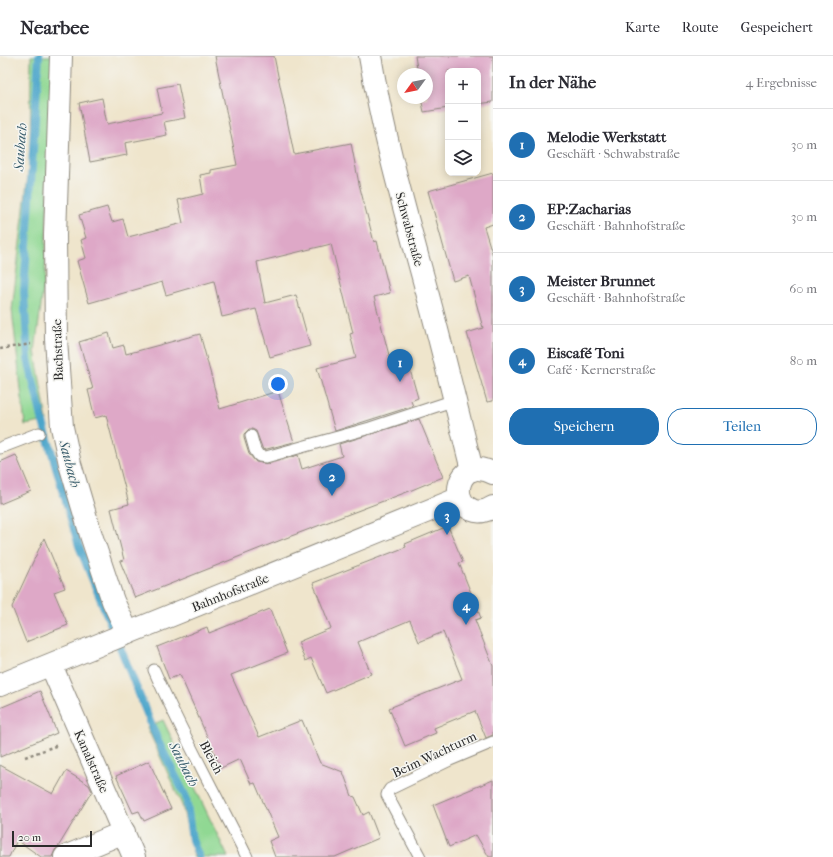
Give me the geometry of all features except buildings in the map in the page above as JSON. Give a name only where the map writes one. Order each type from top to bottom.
[{"type":"street","name":"Bachstraße","points":[[62,56],[55,235],[56,339],[62,427],[70,464],[91,535],[125,634]]},
{"type":"street","name":"Schwabstraße","points":[[370,56],[396,176],[455,400],[483,472]]},
{"type":"street","points":[[483,472],[463,477],[459,487],[460,498],[466,507],[476,512],[491,514]]},
{"type":"street","name":"Bahnhofstraße","points":[[0,685],[460,498]]},
{"type":"street","name":"Kanalstraße","points":[[51,665],[134,857]]},
{"type":"street","points":[[65,857],[124,832]]},
{"type":"lane","points":[[251,436],[255,450],[259,456],[266,457],[370,428],[455,400]]},
{"type":"lane","points":[[0,448],[39,433]]},
{"type":"lane","name":"Bleich","points":[[154,670],[190,747],[247,857]]},
{"type":"lane","name":"Beim Wachturm","points":[[420,857],[388,795],[388,792],[390,789],[450,760],[493,742]]},
{"type":"path","points":[[0,350],[25,345]]},
{"type":"path","points":[[25,757],[81,736]]},
{"type":"green space","points":[[31,56],[52,56],[45,275],[35,351],[47,421],[25,425],[12,310],[30,158]]},
{"type":"green space","points":[[163,720],[228,857],[194,857],[182,805],[147,727]]},
{"type":"waterway","name":"Saubach","points":[[39,56],[24,292],[28,359],[43,422],[79,546],[158,741],[186,797],[192,840],[199,857]]},
{"type":"place","name":"Melodie Werkstatt","points":[[400,382]]},
{"type":"place","name":"EP:Zacharias","points":[[332,496]]},
{"type":"place","name":"Meister Brunnet","points":[[447,535]]},
{"type":"place","name":"Eiscafé Toni","points":[[466,625]]}]
